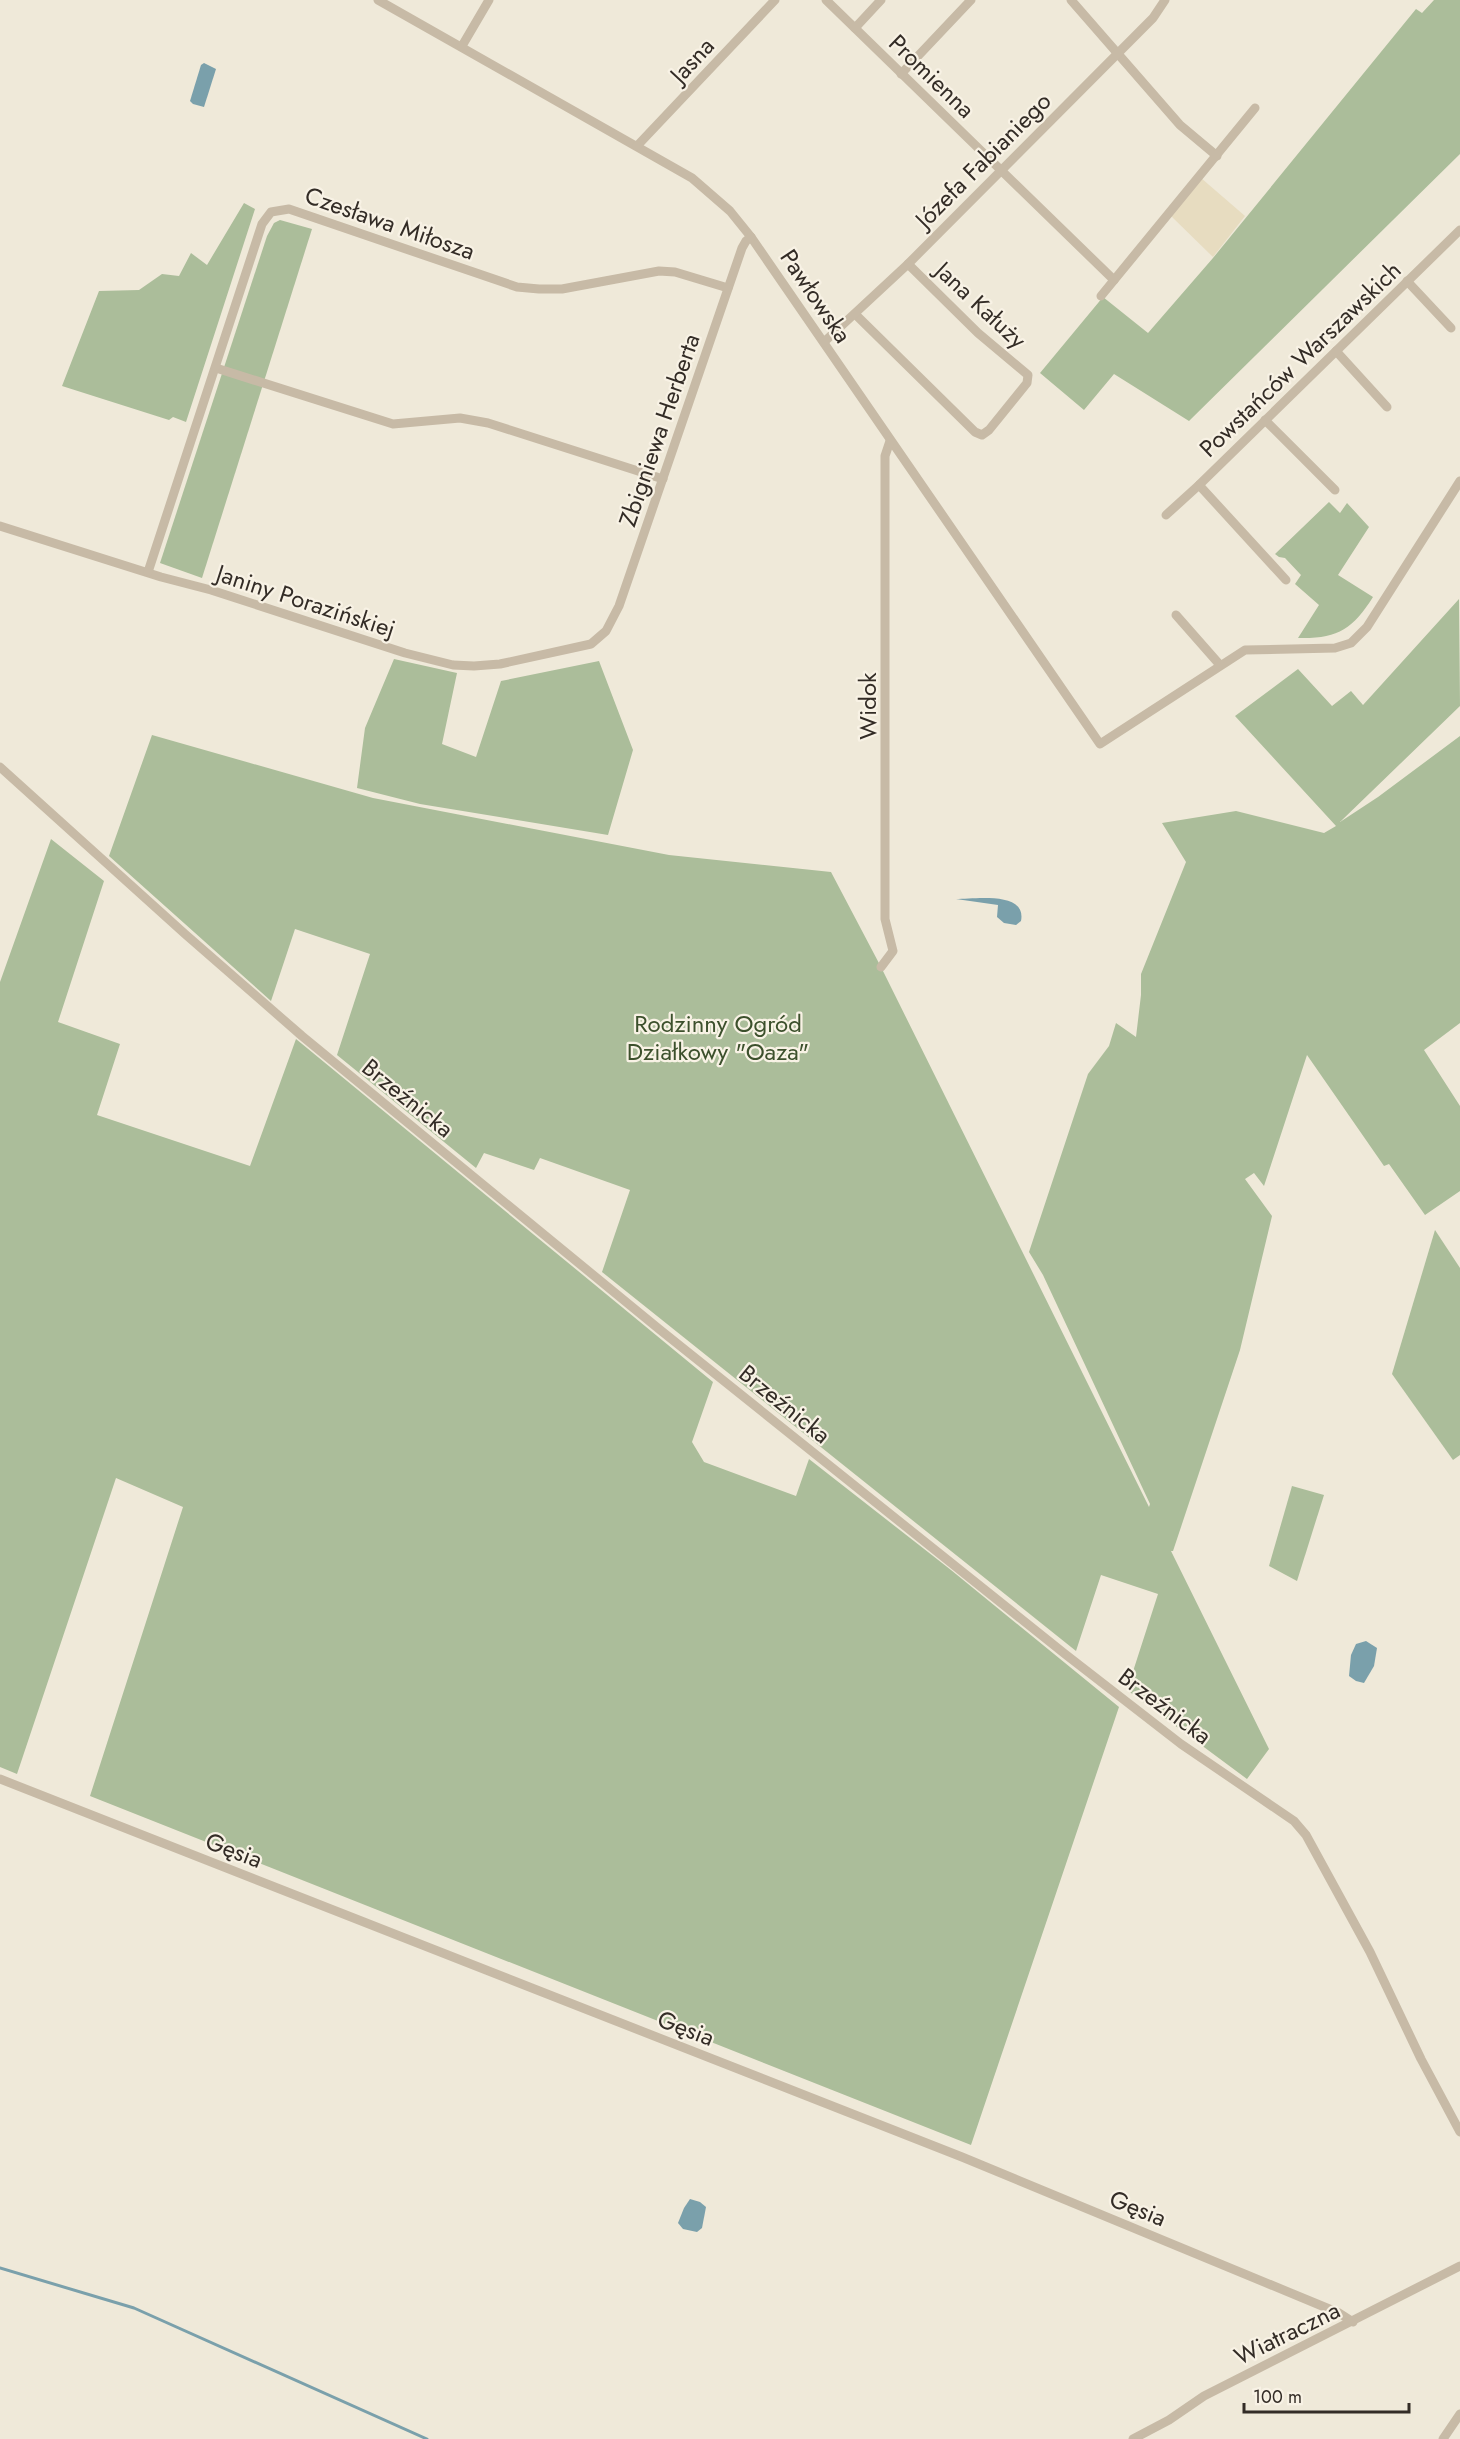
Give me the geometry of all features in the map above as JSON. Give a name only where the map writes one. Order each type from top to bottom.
[{"type":"street","name":"Pawłowska","points":[[378,0],[692,178],[730,211],[751,237],[824,342],[1100,744],[1220,665]]},
{"type":"street","points":[[462,46],[489,0]]},
{"type":"street","name":"Jasna","points":[[637,146],[775,0]]},
{"type":"street","name":"Promienna","points":[[826,0],[1114,280]]},
{"type":"street","points":[[855,28],[881,0]]},
{"type":"street","points":[[902,74],[971,0]]},
{"type":"street","points":[[1071,0],[1180,125],[1217,156]]},
{"type":"street","name":"Józefa Fabianiego","points":[[824,342],[908,264],[1153,18],[1165,0]]},
{"type":"street","points":[[1101,296],[1255,108]]},
{"type":"street","name":"Czesława Miłosza","points":[[148,572],[262,224],[271,212],[289,209],[516,287],[562,289],[659,271],[675,272],[728,288]]},
{"type":"street","name":"Powstańców Warszawskich","points":[[1166,514],[1460,230]]},
{"type":"street","name":"Zbigniewa Herberta","points":[[602,636],[619,606],[728,288],[744,244],[751,237]]},
{"type":"street","name":"Jana Kałuży","points":[[855,314],[979,435],[989,430],[1027,382],[1028,375],[978,333],[908,264]]},
{"type":"street","points":[[1407,281],[1451,328]]},
{"type":"street","points":[[1336,351],[1388,407]]},
{"type":"street","points":[[216,368],[393,424],[460,418],[488,423],[663,480]]},
{"type":"street","points":[[1264,420],[1335,490]]},
{"type":"street","name":"Widok","points":[[881,967],[893,951],[885,919],[885,456],[890,441]]},
{"type":"street","points":[[1176,615],[1220,665],[1245,650],[1335,648],[1351,643],[1367,627],[1460,481]]},
{"type":"street","points":[[1198,485],[1286,580]]},
{"type":"street","name":"Janiny Porazińskiej","points":[[0,526],[211,590],[405,653],[453,665],[500,664],[583,647],[602,636]]},
{"type":"street","name":"Brzeźnicka","points":[[0,767],[302,1036],[651,1322],[1065,1654],[1181,1744],[1294,1821],[1306,1835],[1371,1952],[1421,2059],[1460,2132]]},
{"type":"street","name":"Gęsia","points":[[0,1779],[962,2157],[1340,2313],[1353,2322]]},
{"type":"street","name":"Wiatraczna","points":[[1133,2439],[1169,2420],[1204,2396],[1460,2266]]},
{"type":"street","points":[[1443,2439],[1460,2414]]},
{"type":"green space","points":[[1434,0],[1460,0],[1460,154],[1189,421],[1114,374],[1084,410],[1040,373],[1103,297],[1148,333],[1213,258],[1416,9],[1422,13]]},
{"type":"green space","points":[[244,203],[255,209],[186,422],[173,417],[169,420],[62,386],[99,291],[139,290],[162,274],[179,276],[191,253],[207,265]]},
{"type":"green space","points":[[280,220],[312,229],[202,578],[160,563],[267,236],[274,223]]},
{"type":"green space","points":[[1329,502],[1340,513],[1347,503],[1369,527],[1338,575],[1373,597],[1358,617],[1342,630],[1323,637],[1298,638],[1319,605],[1295,584],[1301,575],[1285,558],[1275,554]]},
{"type":"green space","name":"Rodzinny Ogród Działkowy \"Oaza\"","points":[[1459,599],[1460,706],[1340,822],[1378,797],[1460,736],[1460,1023],[1424,1050],[1460,1106],[1460,1191],[1425,1215],[1389,1164],[1384,1166],[1307,1055],[1264,1186],[1254,1173],[1245,1179],[1272,1216],[1240,1350],[1173,1551],[1171,1551],[1269,1749],[1247,1779],[1127,1690],[1158,1594],[1101,1575],[1076,1651],[602,1272],[630,1190],[540,1158],[534,1170],[484,1153],[476,1168],[337,1055],[370,954],[295,929],[271,1001],[109,856],[152,735],[373,798],[669,855],[831,872],[881,967],[1149,1507],[1150,1504],[1043,1275],[1029,1252],[1088,1074],[1109,1046],[1116,1023],[1136,1037],[1141,974],[1186,862],[1162,823],[1236,811],[1324,833],[1336,826],[1235,716],[1298,669],[1332,706],[1351,691],[1363,705]]},
{"type":"green space","points":[[394,659],[457,673],[442,744],[476,757],[501,681],[599,661],[633,750],[608,835],[420,804],[357,788],[365,728]]},
{"type":"green space","points":[[51,839],[104,881],[58,1022],[120,1044],[97,1115],[250,1166],[296,1039],[713,1382],[692,1442],[704,1462],[796,1496],[809,1459],[951,1570],[1119,1707],[971,2145],[90,1796],[183,1507],[116,1478],[17,1774],[0,1767],[0,982]]},
{"type":"green space","points":[[1435,1230],[1460,1268],[1460,1455],[1453,1460],[1392,1374]]},
{"type":"green space","points":[[1292,1486],[1324,1495],[1297,1581],[1269,1566]]},
{"type":"shaded area","points":[[1201,178],[1245,216],[1213,257],[1170,215]]},
{"type":"water","points":[[204,63],[216,69],[204,107],[190,101],[201,65]]},
{"type":"water","points":[[986,898],[1008,901],[1021,911],[1021,921],[1016,925],[1004,923],[997,917],[998,905],[956,899]]},
{"type":"water","points":[[1366,1641],[1377,1648],[1374,1666],[1364,1683],[1349,1676],[1351,1655],[1356,1644]]},
{"type":"water","points":[[690,2199],[706,2207],[702,2228],[697,2232],[683,2229],[678,2223]]},
{"type":"waterway","points":[[0,2268],[134,2308],[427,2439]]}]
